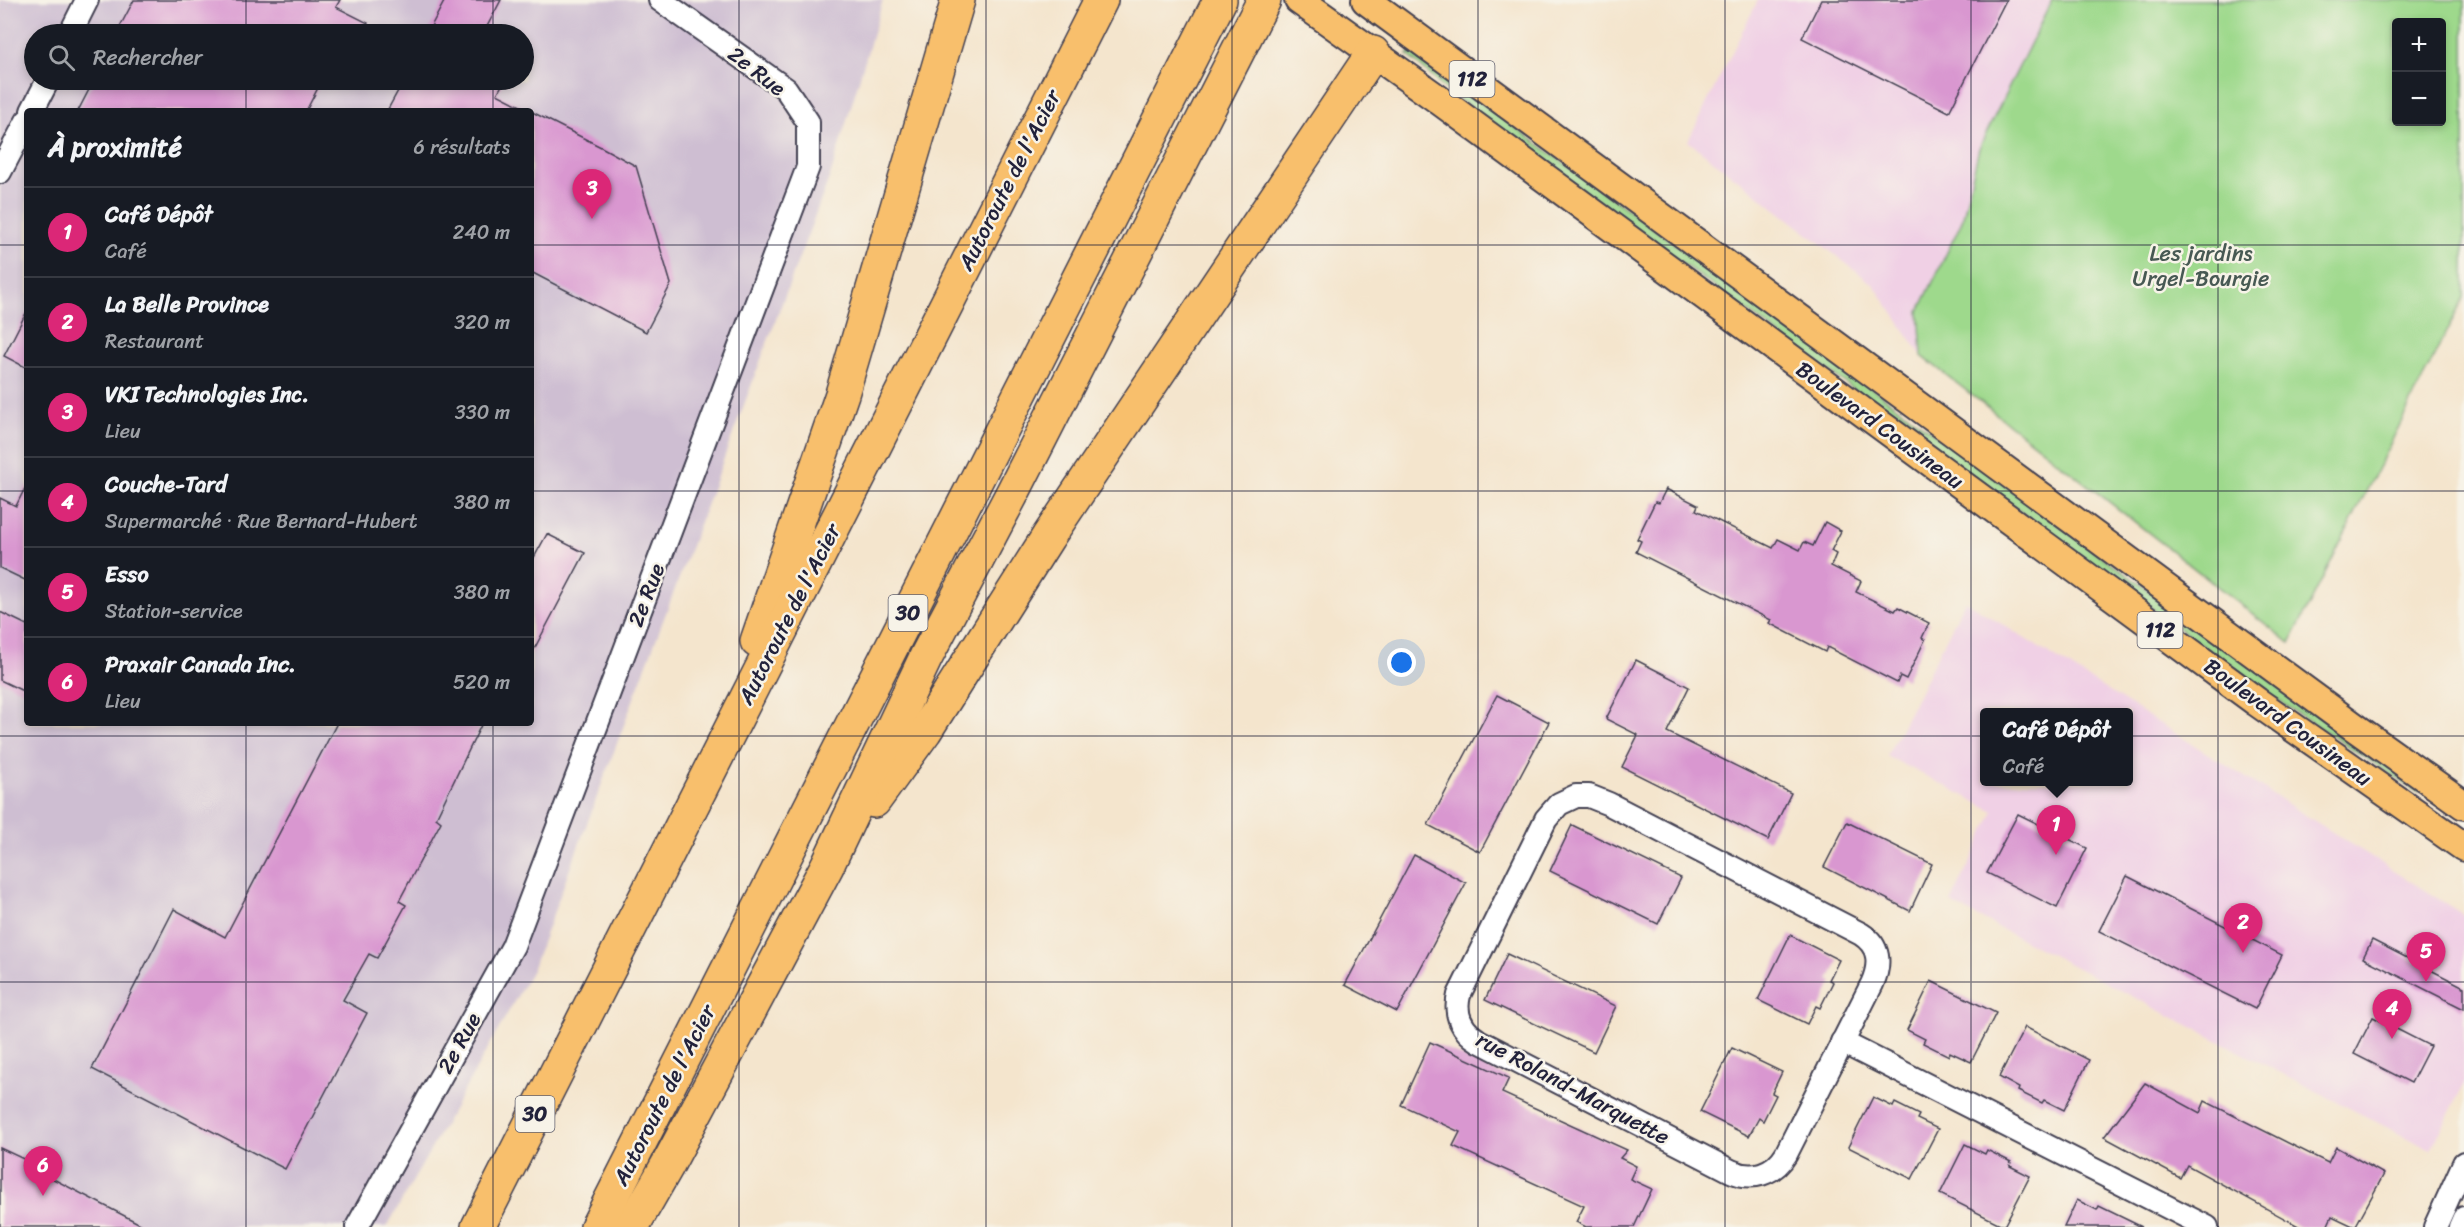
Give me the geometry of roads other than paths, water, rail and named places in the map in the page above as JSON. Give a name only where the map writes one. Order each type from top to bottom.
[{"type":"highway","points":[[716,759],[842,394],[958,0]]},
{"type":"highway","name":"Autoroute de l'Acier","points":[[478,1227],[1101,0]]},
{"type":"highway","name":"Autoroute de l'Acier","points":[[597,1227],[1220,0]]},
{"type":"highway","points":[[632,1227],[667,1166],[826,866],[926,657],[1019,482],[1264,0]]},
{"type":"highway","points":[[826,866],[925,731],[1048,537],[1373,53]]},
{"type":"main road","name":"Boulevard Cousineau","points":[[1299,0],[2239,688],[2464,847]]},
{"type":"main road","name":"Boulevard Cousineau","points":[[1366,0],[1398,10],[2353,726],[2464,805]]},
{"type":"main road","points":[[1373,53],[1398,10]]},
{"type":"street","points":[[75,24],[87,0]]},
{"type":"street","name":"2e Rue","points":[[357,1227],[513,946],[808,167],[808,122],[786,89],[660,0]]},
{"type":"street","points":[[34,108],[43,90]]},
{"type":"street","points":[[0,172],[24,127]]},
{"type":"street","name":"rue Roland-Marquette","points":[[1589,796],[1609,804],[1861,933],[1869,940],[1877,956],[1876,971],[1842,1042],[1783,1159],[1774,1168],[1762,1174],[1743,1175],[1473,1038],[1461,1024],[1457,1012],[1457,1000],[1550,813],[1570,798],[1589,796]]},
{"type":"street","points":[[1842,1042],[2207,1227]]},
{"type":"street","points":[[2435,1227],[2464,1163]]},
{"type":"street","points":[[2460,1227],[2464,1218]]},
{"type":"place","name":"VKI Technologies Inc.","points":[[592,219]]},
{"type":"place","name":"Café Dépôt","points":[[2056,855]]},
{"type":"place","name":"La Belle Province","points":[[2243,953]]},
{"type":"place","name":"Esso","points":[[2426,982]]},
{"type":"place","name":"Couche-Tard","points":[[2392,1039]]},
{"type":"place","name":"Praxair Canada Inc.","points":[[43,1196]]},
{"type":"park label","name":"Les jardins Urgel-Bourgie","points":[[2201,266]]}]
